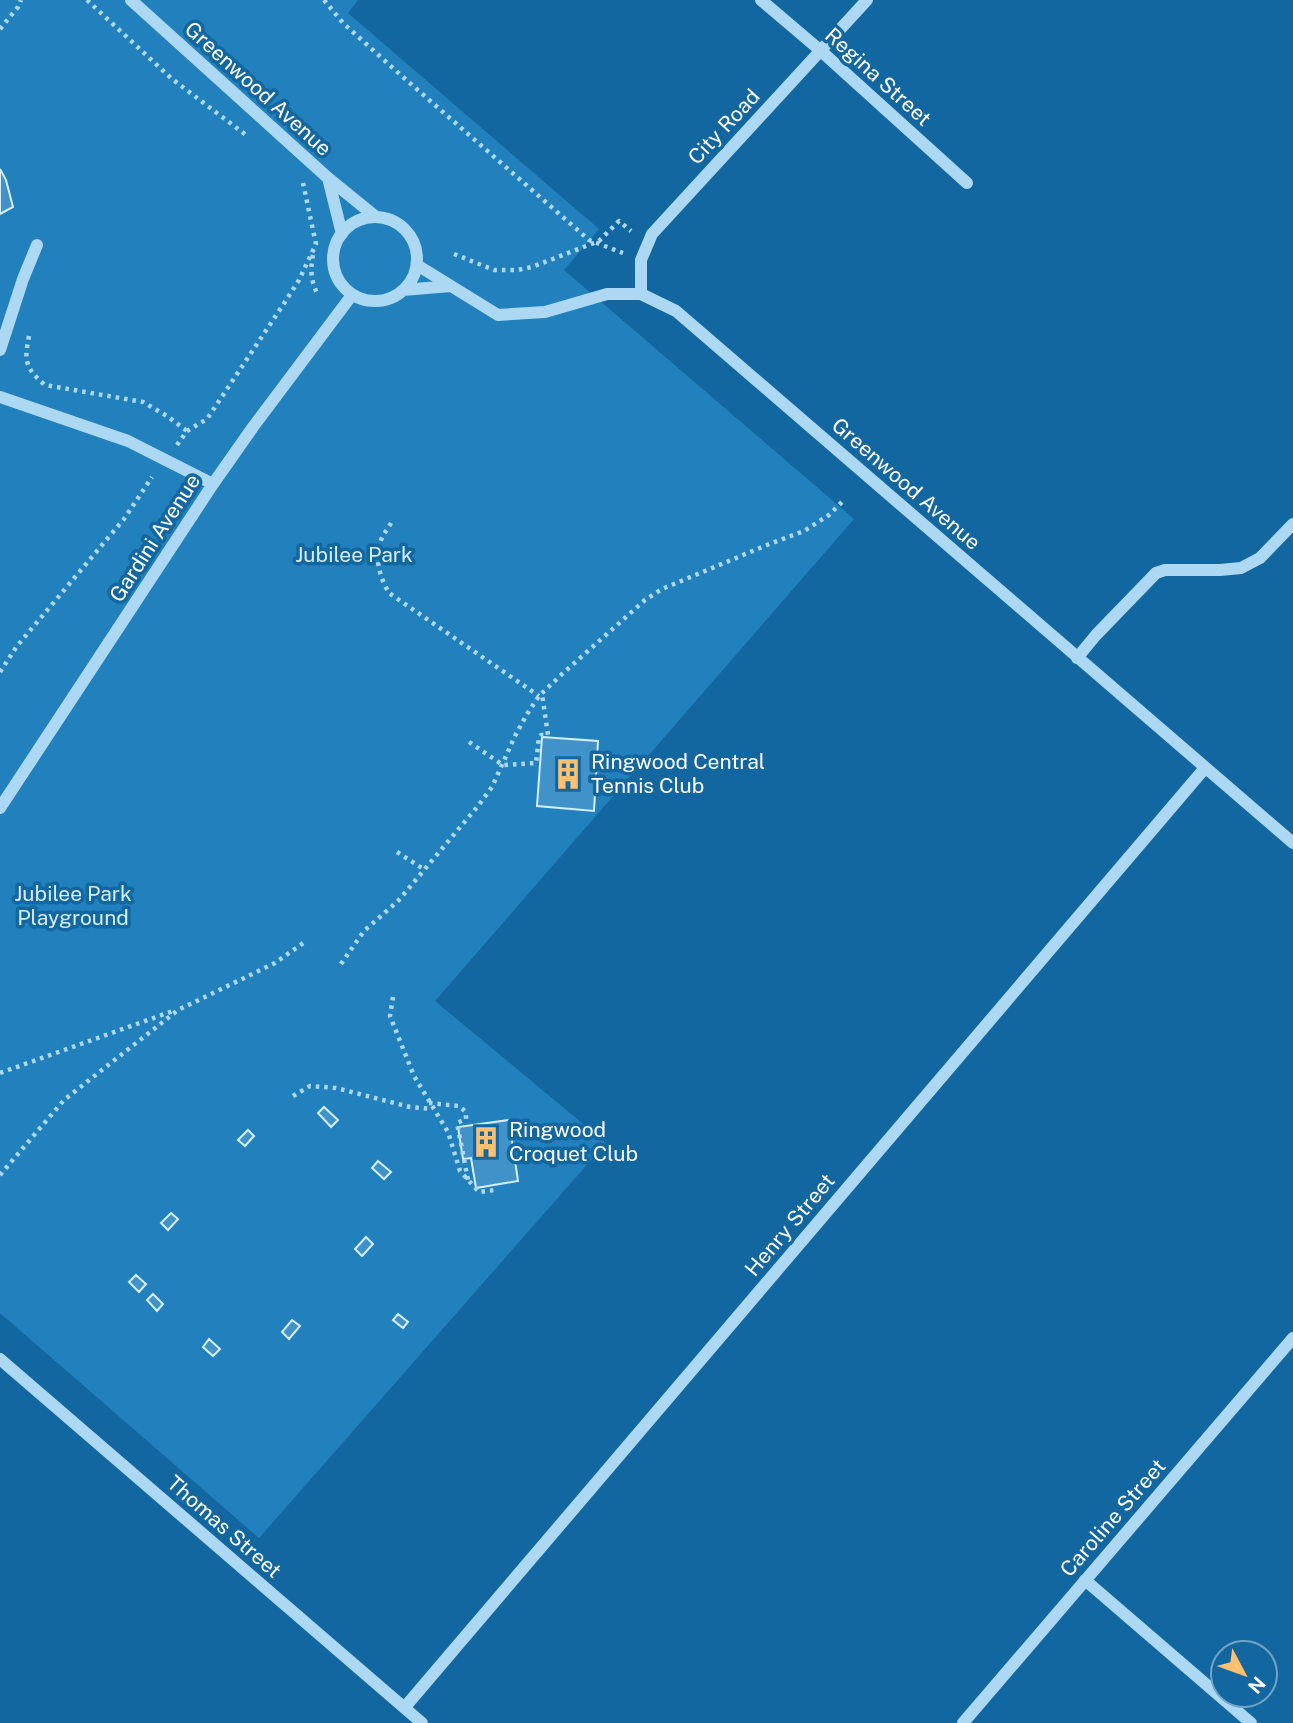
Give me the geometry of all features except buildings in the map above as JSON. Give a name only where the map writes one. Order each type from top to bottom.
[{"type":"street","name":"Greenwood Avenue","points":[[131,0],[328,178],[376,217]]},
{"type":"street","name":"Regina Street","points":[[761,0],[967,183]]},
{"type":"street","name":"City Road","points":[[641,294],[641,260],[652,233],[867,0]]},
{"type":"street","name":"Greenwood Avenue","points":[[328,178],[342,233]]},
{"type":"street","points":[[376,217],[390,220],[403,228],[415,248],[417,265],[412,279],[403,290],[379,301],[352,295],[342,285],[333,266],[333,251],[342,233],[352,223],[376,217]]},
{"type":"street","points":[[0,350],[37,245]]},
{"type":"street","name":"Greenwood Avenue","points":[[417,265],[498,315],[545,312],[607,294],[641,294],[676,311],[1293,843]]},
{"type":"street","points":[[403,290],[451,286]]},
{"type":"street","name":"Gardini Avenue","points":[[0,808],[253,426],[352,295]]},
{"type":"street","points":[[0,397],[128,441],[214,484]]},
{"type":"street","points":[[1077,658],[1156,573],[1165,570],[1241,568],[1260,558],[1293,524]]},
{"type":"street","name":"Henry Street","points":[[405,1707],[1205,768]]},
{"type":"street","name":"Caroline Street","points":[[963,1723],[1293,1338]]},
{"type":"street","name":"Thomas Street","points":[[0,1359],[422,1723]]},
{"type":"street","points":[[1085,1580],[1251,1723]]},
{"type":"path","points":[[0,29],[21,0]]},
{"type":"path","points":[[87,0],[172,79],[248,136]]},
{"type":"path","points":[[324,0],[343,23],[589,240],[641,260]]},
{"type":"path","points":[[302,178],[316,244],[311,265],[318,295]]},
{"type":"path","points":[[454,254],[494,270],[517,270],[545,263],[596,243],[620,221],[635,235]]},
{"type":"path","points":[[0,672],[17,646],[124,519],[187,430],[207,419],[299,280],[316,244]]},
{"type":"path","points":[[16,300],[27,305],[33,315],[25,356],[32,374],[44,385],[143,402],[187,430]]},
{"type":"path","points":[[341,964],[363,930],[398,901],[478,806],[492,787],[515,736],[541,695],[561,675],[645,600],[662,589],[804,531],[829,515],[844,500]]},
{"type":"path","points":[[391,523],[379,545],[378,558],[384,585],[389,593],[541,695],[548,735],[539,737],[536,764],[503,765],[469,742]]},
{"type":"path","points":[[397,852],[425,870]]},
{"type":"path","points":[[0,1073],[178,1010],[275,963],[306,941]]},
{"type":"path","points":[[393,997],[390,1016],[414,1076],[448,1132],[460,1171],[479,1192],[495,1190]]},
{"type":"path","points":[[0,1175],[64,1100],[178,1010]]},
{"type":"path","points":[[293,1096],[310,1086],[335,1088],[410,1107],[433,1109]]},
{"type":"path","points":[[429,1103],[459,1106],[466,1112],[466,1119],[457,1123],[468,1181]]},
{"type":"green space","name":"Jubilee Park","points":[[0,0],[358,0],[348,13],[599,229],[564,270],[854,519],[435,1001],[606,1143],[259,1538],[0,1313]]},
{"type":"place","name":"Ringwood Central Tennis Club","points":[[568,774]]},
{"type":"place","name":"Ringwood Croquet Club","points":[[486,1142]]},
{"type":"park label","name":"Jubilee Park Playground","points":[[73,906]]}]
